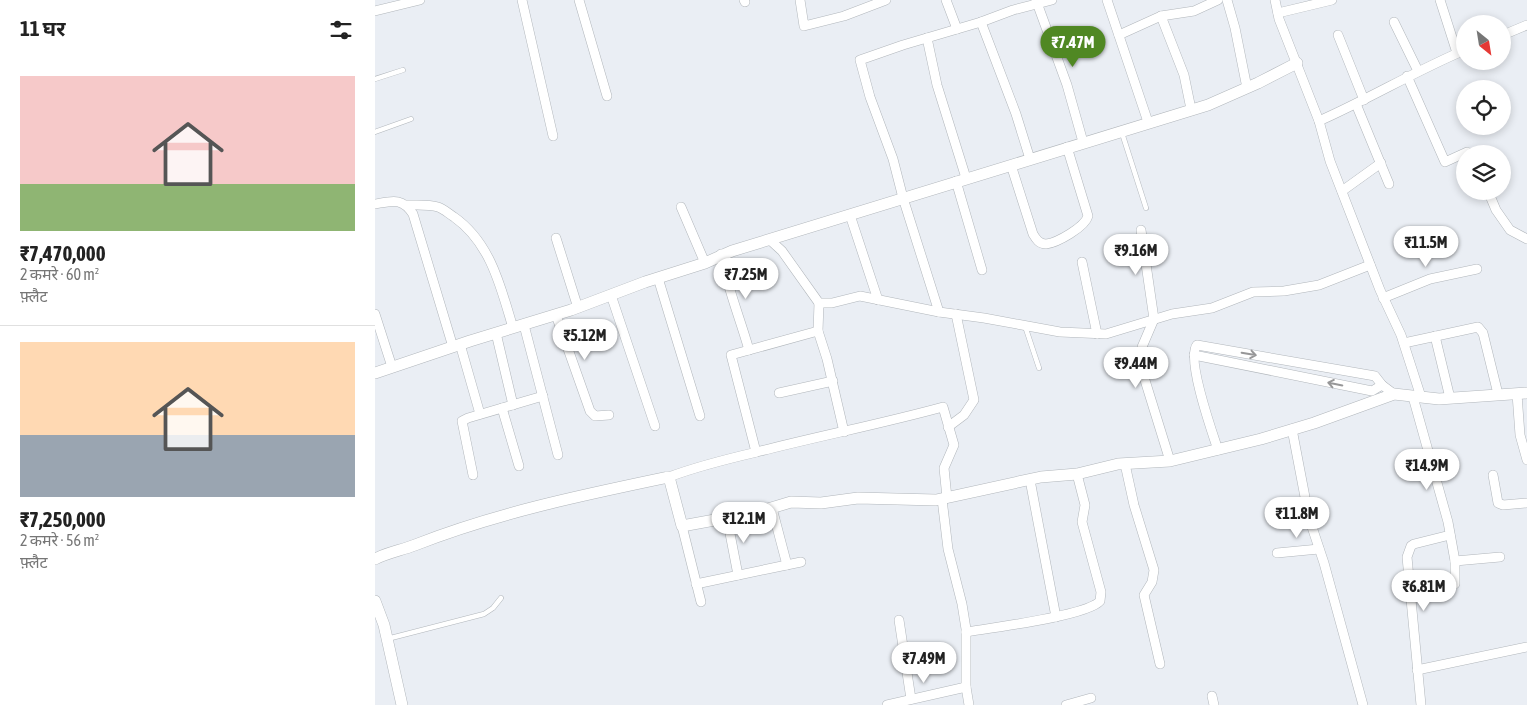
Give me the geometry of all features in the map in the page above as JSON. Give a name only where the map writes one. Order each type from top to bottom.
[{"type":"street","points":[[375,11],[391,3],[420,0]]},
{"type":"street","points":[[522,0],[553,136]]},
{"type":"street","points":[[579,0],[607,96]]},
{"type":"street","points":[[800,0],[804,26],[844,16],[886,0]]},
{"type":"street","points":[[946,0],[957,29]]},
{"type":"street","points":[[939,312],[903,198],[893,159],[860,60],[981,22],[1037,2],[1052,0]]},
{"type":"street","points":[[1107,0],[1148,122]]},
{"type":"street","points":[[1119,35],[1161,16],[1194,11],[1218,0]]},
{"type":"street","points":[[1227,0],[1235,28],[1247,88]]},
{"type":"street","points":[[1275,0],[1278,13],[1319,121],[1330,161],[1383,298],[1404,343],[1450,534],[1455,561],[1455,584]]},
{"type":"street","points":[[1278,13],[1332,0]]},
{"type":"street","points":[[1439,0],[1456,40]]},
{"type":"street","points":[[1037,2],[1067,84],[1083,142]]},
{"type":"street","points":[[1161,16],[1183,75],[1191,109]]},
{"type":"street","points":[[981,22],[1016,114],[1030,159]]},
{"type":"street","points":[[1394,22],[1418,71]]},
{"type":"street","points":[[1511,31],[1527,25]]},
{"type":"street","points":[[1339,35],[1389,184]]},
{"type":"street","points":[[927,38],[982,270]]},
{"type":"street","points":[[1319,121],[1360,102],[1407,76],[1456,54]]},
{"type":"street","points":[[375,373],[579,308],[705,262],[721,254],[1208,104],[1297,64]]},
{"type":"street","points":[[1407,76],[1445,162],[1456,157]]},
{"type":"street","points":[[1011,165],[1033,234],[1041,243],[1054,242],[1080,228],[1088,216],[1067,147]]},
{"type":"street","points":[[1342,191],[1381,163]]},
{"type":"street","points":[[1492,200],[1496,210],[1511,230],[1527,239]]},
{"type":"street","points":[[375,204],[394,201],[407,205],[427,205],[440,208],[469,229],[492,264],[519,326],[543,396],[558,455]]},
{"type":"street","points":[[407,205],[416,223],[480,414]]},
{"type":"street","points":[[681,207],[705,262]]},
{"type":"street","points":[[850,215],[878,300]]},
{"type":"street","points":[[1141,230],[1154,319],[1142,347],[1142,362],[1144,377],[1170,461]]},
{"type":"street","points":[[556,238],[579,308]]},
{"type":"street","points":[[770,240],[782,251],[819,303],[818,331],[833,381],[844,432]]},
{"type":"street","points":[[721,254],[726,280],[749,350]]},
{"type":"street","points":[[1081,262],[1097,334]]},
{"type":"street","points":[[819,303],[860,296],[939,312],[1025,324],[1060,332],[1106,334],[1172,314],[1212,308],[1253,292],[1284,291],[1319,285],[1370,265]]},
{"type":"street","points":[[1383,298],[1435,278],[1477,269]]},
{"type":"street","points":[[658,278],[700,416]]},
{"type":"street","points":[[611,295],[655,426]]},
{"type":"street","points":[[375,314],[393,367]]},
{"type":"street","points":[[948,427],[964,415],[974,400],[956,314]]},
{"type":"street","points":[[556,315],[590,411],[595,416],[609,415]]},
{"type":"street","points":[[1404,343],[1475,326],[1481,328],[1499,394]]},
{"type":"street","points":[[756,452],[731,356],[818,331]]},
{"type":"street","points":[[496,333],[513,405]]},
{"type":"street","points":[[1435,336],[1450,398]]},
{"type":"street","points":[[1218,450],[1194,368],[1193,355],[1195,347],[1201,345],[1375,376],[1382,385],[1394,394]]},
{"type":"street","points":[[1193,355],[1372,391],[1382,385]]},
{"type":"street","points":[[1285,374],[1288,360]]},
{"type":"street","points":[[779,393],[833,381]]},
{"type":"street","points":[[682,526],[727,518],[791,502],[821,503],[858,498],[944,498],[1030,480],[1077,474],[1125,464],[1170,461],[1218,450],[1292,429],[1394,394],[1439,399],[1522,393],[1521,435],[1527,460]]},
{"type":"street","points":[[473,475],[462,424],[465,419],[543,396]]},
{"type":"street","points":[[375,559],[439,536],[587,494],[669,477],[693,468],[943,407],[954,445],[944,468],[944,498],[948,549],[962,604],[966,632],[966,687],[969,705]]},
{"type":"street","points":[[502,408],[519,466]]},
{"type":"street","points":[[1292,429],[1307,512],[1363,705]]},
{"type":"street","points":[[1125,464],[1134,505],[1154,570],[1152,582],[1145,596],[1160,664]]},
{"type":"street","points":[[966,632],[1056,616],[1094,606],[1101,601],[1102,597],[1082,522],[1085,504],[1077,474]]},
{"type":"street","points":[[1493,475],[1498,503],[1503,505],[1527,503]]},
{"type":"street","points":[[669,477],[701,602]]},
{"type":"street","points":[[1030,480],[1056,616]]},
{"type":"street","points":[[772,508],[787,565]]},
{"type":"street","points":[[727,518],[738,575]]},
{"type":"street","points":[[1421,705],[1407,557],[1408,550],[1414,544],[1450,534]]},
{"type":"street","points":[[1277,553],[1319,548]]},
{"type":"street","points":[[1455,561],[1500,556]]},
{"type":"street","points":[[696,584],[801,562]]},
{"type":"street","points":[[375,601],[387,639],[402,705]]},
{"type":"street","points":[[899,620],[911,699]]},
{"type":"street","points":[[1417,670],[1527,646]]},
{"type":"street","points":[[887,705],[966,687]]},
{"type":"street","points":[[1066,705],[1091,698]]},
{"type":"lane","points":[[375,79],[403,70]]},
{"type":"lane","points":[[375,132],[411,119]]},
{"type":"lane","points":[[1121,131],[1146,208]]},
{"type":"lane","points":[[1025,324],[1039,368]]},
{"type":"lane","points":[[387,639],[484,614],[493,608],[501,598]]}]
